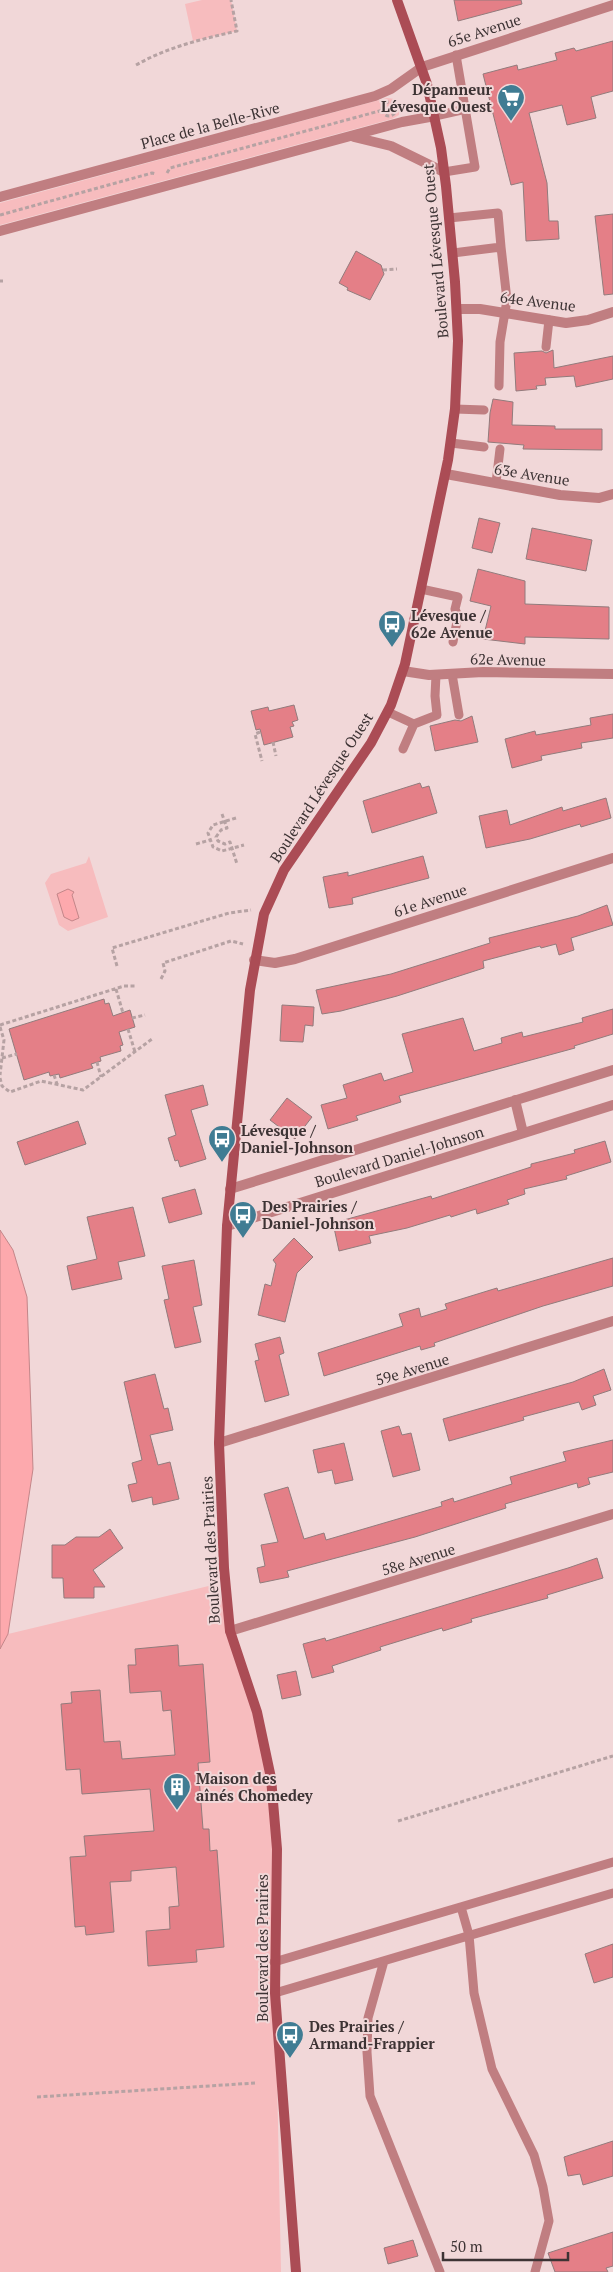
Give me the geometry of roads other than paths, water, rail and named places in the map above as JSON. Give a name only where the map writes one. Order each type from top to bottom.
[{"type":"street","name":"Boulevard Lévesque Ouest","points":[[243,1060],[254,960],[264,914],[284,870],[361,759],[388,712],[403,671],[451,443],[458,360],[457,309],[444,172],[434,116],[422,67],[398,0]]},
{"type":"street","name":"65e Avenue","points":[[422,67],[613,4]]},
{"type":"street","name":"Place de la Belle-Rive","points":[[0,197],[375,96],[391,88],[422,67]]},
{"type":"street","points":[[0,232],[353,137],[402,122],[434,116]]},
{"type":"street","points":[[353,137],[391,146],[444,172]]},
{"type":"street","name":"64e Avenue","points":[[457,309],[480,309],[566,323],[580,322],[613,312]]},
{"type":"street","name":"63e Avenue","points":[[446,474],[560,495],[599,498],[613,494]]},
{"type":"street","name":"62e Avenue","points":[[403,671],[436,675],[483,672],[613,674]]},
{"type":"street","name":"61e Avenue","points":[[254,960],[275,963],[295,959],[613,858]]},
{"type":"street","name":"Boulevard des Prairies","points":[[243,1060],[227,1226],[219,1443],[224,1568],[230,1631],[257,1712],[271,1778],[277,1849],[275,1993],[296,2272]]},
{"type":"street","name":"Boulevard Daniel-Johnson","points":[[230,1188],[613,1070]]},
{"type":"street","points":[[515,1100],[523,1133]]},
{"type":"street","name":"Boulevard Daniel-Johnson","points":[[227,1226],[613,1105]]},
{"type":"street","name":"59e Avenue","points":[[219,1443],[613,1321]]},
{"type":"street","name":"58e Avenue","points":[[230,1631],[613,1514]]},
{"type":"lane","points":[[444,172],[475,167],[456,55]]},
{"type":"lane","points":[[434,116],[466,108]]},
{"type":"lane","points":[[449,218],[498,213],[507,290],[506,313],[500,342],[499,386]]},
{"type":"lane","points":[[453,254],[501,247]]},
{"type":"lane","points":[[546,347],[549,320]]},
{"type":"lane","points":[[455,409],[484,410]]},
{"type":"lane","points":[[451,443],[484,447]]},
{"type":"lane","points":[[496,483],[500,449]]},
{"type":"lane","points":[[421,589],[458,597],[455,609],[458,616],[452,642]]},
{"type":"lane","points":[[452,674],[459,715]]},
{"type":"lane","points":[[403,749],[414,724],[437,715],[435,696],[436,675]]},
{"type":"lane","points":[[388,712],[414,724]]},
{"type":"lane","points":[[274,1962],[613,1862]]},
{"type":"lane","points":[[275,1993],[613,1893]]},
{"type":"lane","points":[[461,1907],[469,1935],[474,1993],[492,2069],[534,2156],[543,2187],[549,2221],[536,2272]]},
{"type":"lane","points":[[384,1961],[368,2018],[367,2052],[370,2096],[440,2272]]},
{"type":"place","name":"Dépanneur Lévesque Ouest","points":[[511,122]]},
{"type":"place","name":"Lévesque / 62e Avenue","points":[[392,648]]},
{"type":"place","name":"Lévesque / Daniel-Johnson","points":[[222,1163]]},
{"type":"place","name":"Des Prairies / Daniel-Johnson","points":[[243,1239]]},
{"type":"place","name":"Maison des aînés Chomedey","points":[[177,1811]]},
{"type":"place","name":"Des Prairies / Armand-Frappier","points":[[290,2059]]}]
